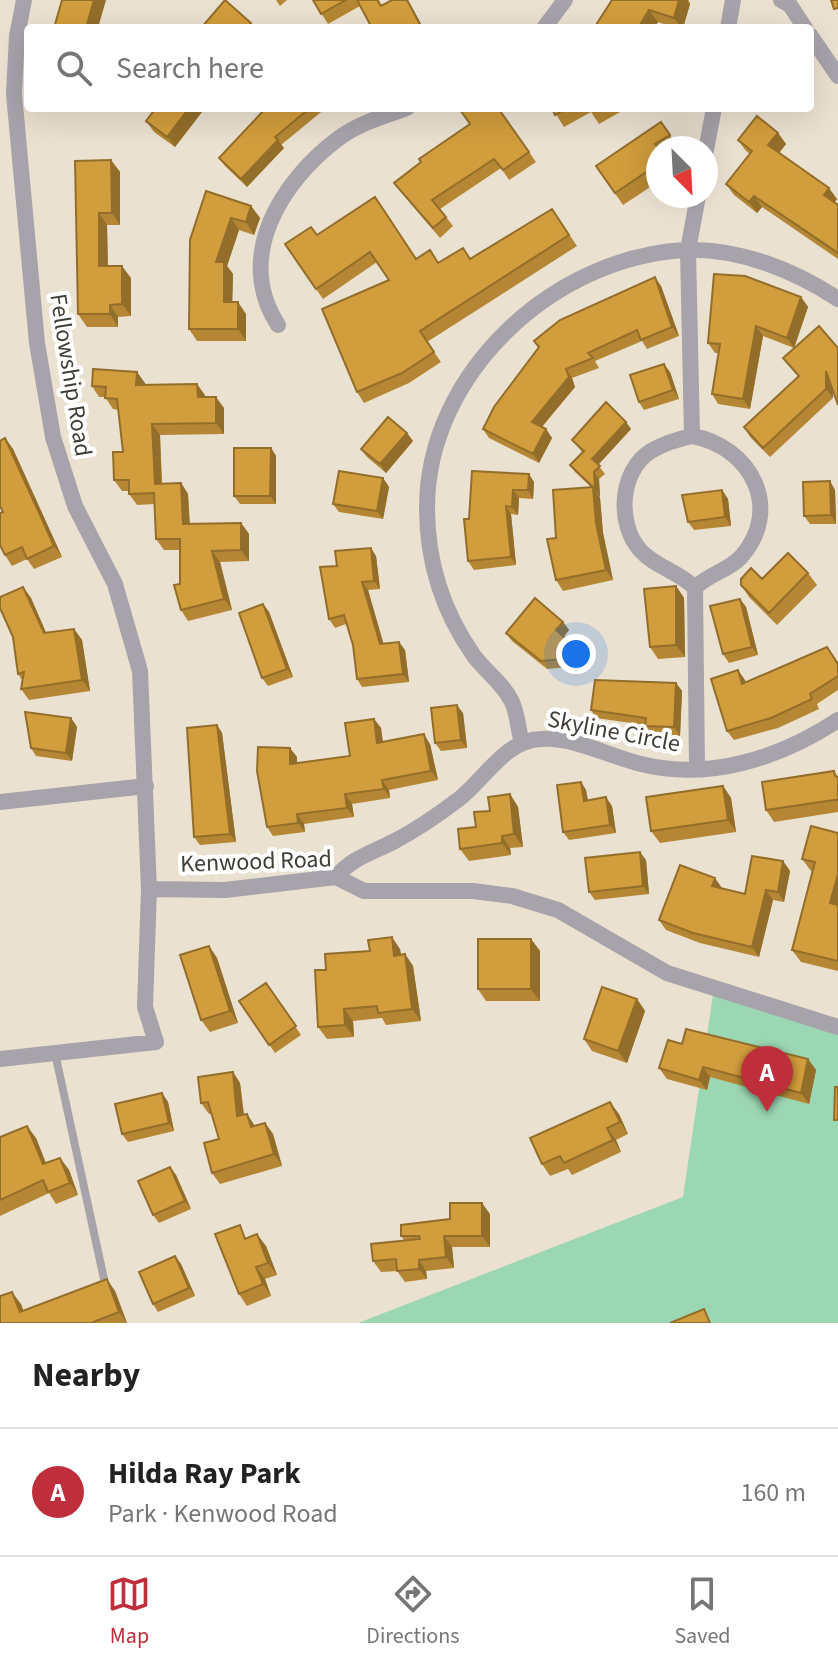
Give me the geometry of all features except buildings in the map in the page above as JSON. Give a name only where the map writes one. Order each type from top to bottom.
[{"type":"street","name":"Fellowship Road","points":[[24,0],[17,36],[14,94],[37,343],[63,472],[75,506],[115,584],[140,671],[149,889]]},
{"type":"street","points":[[547,24],[565,0]]},
{"type":"street","points":[[729,24],[733,0]]},
{"type":"street","points":[[781,0],[790,5],[802,24]]},
{"type":"street","points":[[814,41],[838,76]]},
{"type":"street","points":[[278,325],[265,300],[258,274],[264,240],[288,189],[315,158],[341,137],[369,121],[395,112]]},
{"type":"street","points":[[709,136],[713,112]]},
{"type":"street","points":[[692,436],[688,250],[696,208]]},
{"type":"street","name":"Skyline Circle","points":[[838,299],[777,266],[742,256],[688,250],[634,257],[597,270],[538,304],[483,358],[444,426],[432,468],[427,508],[433,569],[455,627],[513,704],[522,743],[543,738],[641,764],[697,769],[767,757],[817,734],[838,720]]},
{"type":"street","points":[[695,588],[740,558],[758,530],[761,508],[754,477],[741,459],[723,446],[692,436],[651,451],[643,458],[627,486],[624,508],[628,529],[638,548],[654,563],[685,577],[695,588],[697,769]]},
{"type":"street","points":[[336,877],[354,859],[428,821],[461,797],[511,748],[522,743]]},
{"type":"street","points":[[0,802],[146,786]]},
{"type":"street","name":"Kenwood Road","points":[[0,1059],[156,1042],[145,1007],[149,889],[225,890],[336,877],[364,891],[473,891],[558,910],[667,973],[838,1027]]},
{"type":"lane","points":[[54,1053],[104,1279]]},
{"type":"green space","points":[[714,988],[838,1027],[838,1323],[358,1323],[683,1197]]},
{"type":"place","name":"Hilda Ray Park","points":[[767,1112]]}]
